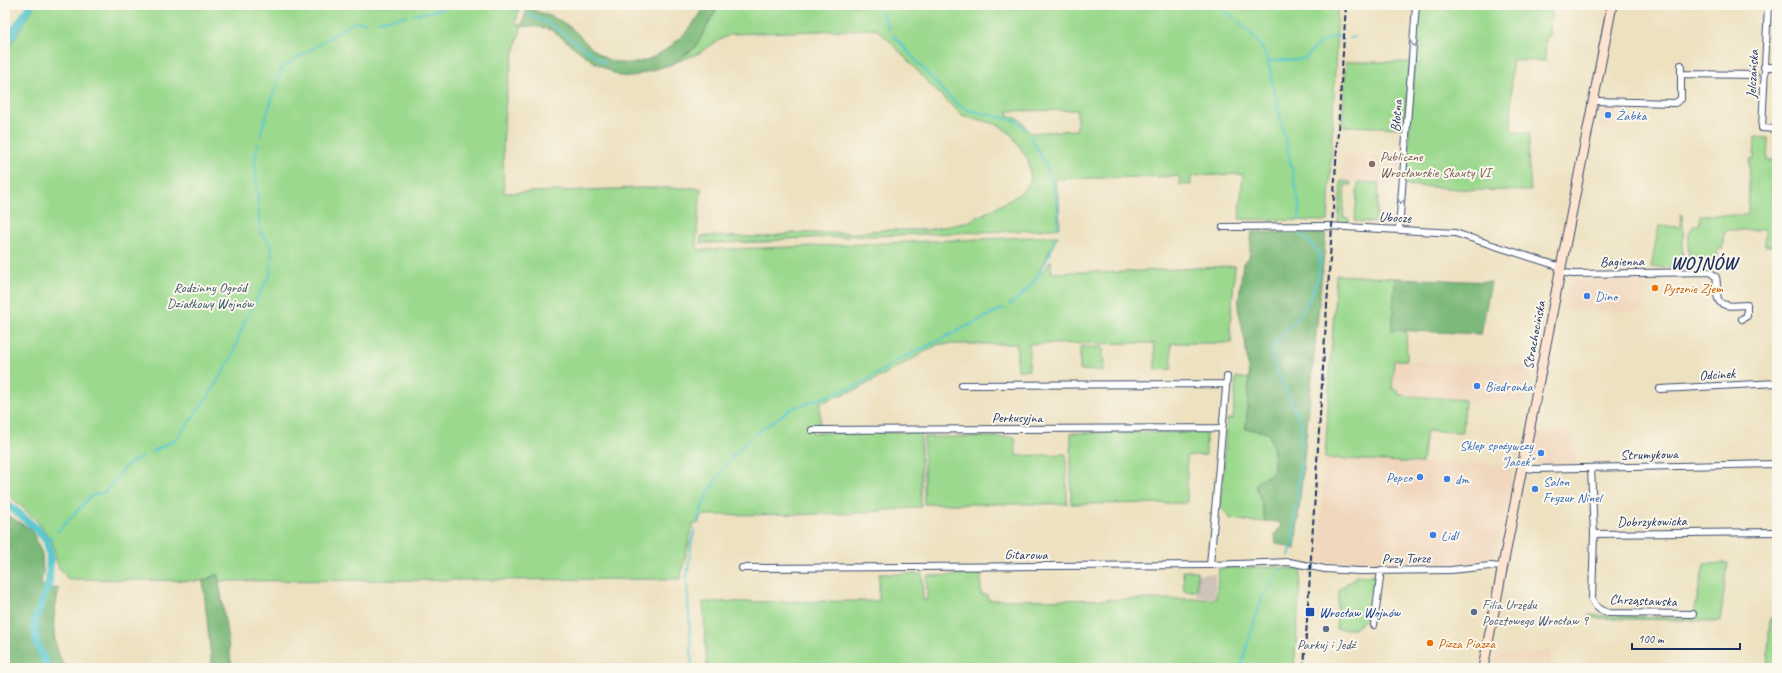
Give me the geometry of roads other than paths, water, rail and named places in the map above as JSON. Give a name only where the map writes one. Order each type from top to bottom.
[{"type":"main road","name":"Strachocińska","points":[[1483,668],[1612,5]]},
{"type":"street","name":"Błotna","points":[[1399,229],[1416,5]]},
{"type":"street","name":"Jelczańska","points":[[1768,5],[1762,128],[1777,128]]},
{"type":"street","points":[[1593,101],[1675,103],[1681,99],[1681,65]]},
{"type":"street","points":[[1764,67],[1777,67]]},
{"type":"street","points":[[1681,74],[1756,75]]},
{"type":"street","name":"Ubocze","points":[[1223,227],[1327,226],[1455,233],[1560,270]]},
{"type":"street","name":"Bagienna","points":[[1560,270],[1572,274],[1704,271],[1713,274],[1717,280],[1718,299],[1720,303],[1725,305],[1747,305],[1748,316],[1742,319]]},
{"type":"street","points":[[962,385],[1226,381],[1210,564]]},
{"type":"street","name":"Odcinek","points":[[1660,390],[1777,383]]},
{"type":"street","name":"Perkusyjna","points":[[812,430],[1222,428]]},
{"type":"street","name":"Strumykowa","points":[[1522,468],[1777,464]]},
{"type":"street","points":[[1591,468],[1594,534]]},
{"type":"street","name":"Dobrzykowicka","points":[[1594,534],[1777,532]]},
{"type":"street","name":"Chrząstawska","points":[[1594,534],[1592,599],[1595,606],[1601,611],[1693,614]]},
{"type":"street","name":"Gitarowa","points":[[742,568],[1289,562],[1310,566]]},
{"type":"street","name":"Przy Torze","points":[[1310,566],[1335,570],[1451,570],[1490,566],[1502,567]]},
{"type":"street","points":[[1374,625],[1380,570]]},
{"type":"waterway","points":[[5,50],[6,43],[31,5]]},
{"type":"waterway","points":[[414,15],[461,5]]},
{"type":"waterway","points":[[481,5],[517,10]]},
{"type":"waterway","points":[[878,5],[889,29]]},
{"type":"waterway","points":[[1216,5],[1235,18]]},
{"type":"waterway","points":[[526,14],[550,24],[605,63]]},
{"type":"waterway","points":[[378,21],[407,16]]},
{"type":"waterway","points":[[260,135],[282,68],[354,22],[366,22]]},
{"type":"waterway","points":[[1239,22],[1259,44],[1268,61],[1296,188],[1300,210],[1299,220]]},
{"type":"waterway","points":[[893,35],[945,93],[959,105],[968,110],[1017,121],[1026,130]]},
{"type":"waterway","points":[[1268,61],[1305,59],[1320,43],[1329,38],[1340,36]]},
{"type":"waterway","points":[[1349,38],[1355,37]]},
{"type":"waterway","points":[[1030,136],[1048,169],[1056,193],[1058,205],[1057,229]]},
{"type":"waterway","points":[[152,452],[176,439],[208,397],[233,355],[244,322],[270,275],[272,247],[260,231],[255,158],[258,144]]},
{"type":"waterway","points":[[1289,556],[1293,540],[1302,426],[1274,364],[1272,353],[1277,342],[1304,309],[1318,276],[1320,267],[1318,252],[1300,232]]},
{"type":"waterway","points":[[1009,305],[1032,284],[1044,266],[1056,237]]},
{"type":"waterway","points":[[755,434],[791,409],[859,385],[897,361],[1004,308]]},
{"type":"waterway","points":[[697,523],[711,488],[725,466],[750,438]]},
{"type":"waterway","points":[[58,531],[91,496],[105,492],[126,466],[141,457]]},
{"type":"waterway","points":[[5,502],[37,529],[47,541],[50,555],[49,583],[34,624],[37,644],[48,668]]},
{"type":"waterway","points":[[692,668],[687,579],[691,544],[695,529]]},
{"type":"waterway","points":[[47,541],[52,536]]},
{"type":"waterway","points":[[1240,668],[1262,598],[1283,567]]},
{"type":"railway","points":[[1304,668],[1346,5]]},
{"type":"place","name":"Żabka","points":[[1608,115]]},
{"type":"place","name":"Publiczne Wrocławskie Skauty VI","points":[[1372,164]]},
{"type":"place","name":"Pysznie Zjem","points":[[1655,288]]},
{"type":"place","name":"Dino","points":[[1587,296]]},
{"type":"place","name":"Biedronka","points":[[1477,386]]},
{"type":"place","name":"Sklep spożywczy \"Jacek\"","points":[[1541,453]]},
{"type":"place","name":"Pepco","points":[[1420,477]]},
{"type":"place","name":"dm","points":[[1447,479]]},
{"type":"place","name":"Salon Fryzur Ninel","points":[[1535,489]]},
{"type":"place","name":"Lidl","points":[[1433,535]]},
{"type":"place","name":"Wrocław Wojnów","points":[[1310,612]]},
{"type":"place","name":"Filia Urzędu Pocztowego Wrocław 9","points":[[1474,612]]},
{"type":"place","name":"Parkuj i Jedź","points":[[1326,629]]},
{"type":"place","name":"Pizza Piazza","points":[[1430,643]]},
{"type":"district","name":"WOJNÓW","points":[[1704,263]]},
{"type":"park label","name":"Rodzinny Ogród Działkowy Wojnów","points":[[210,296]]}]
